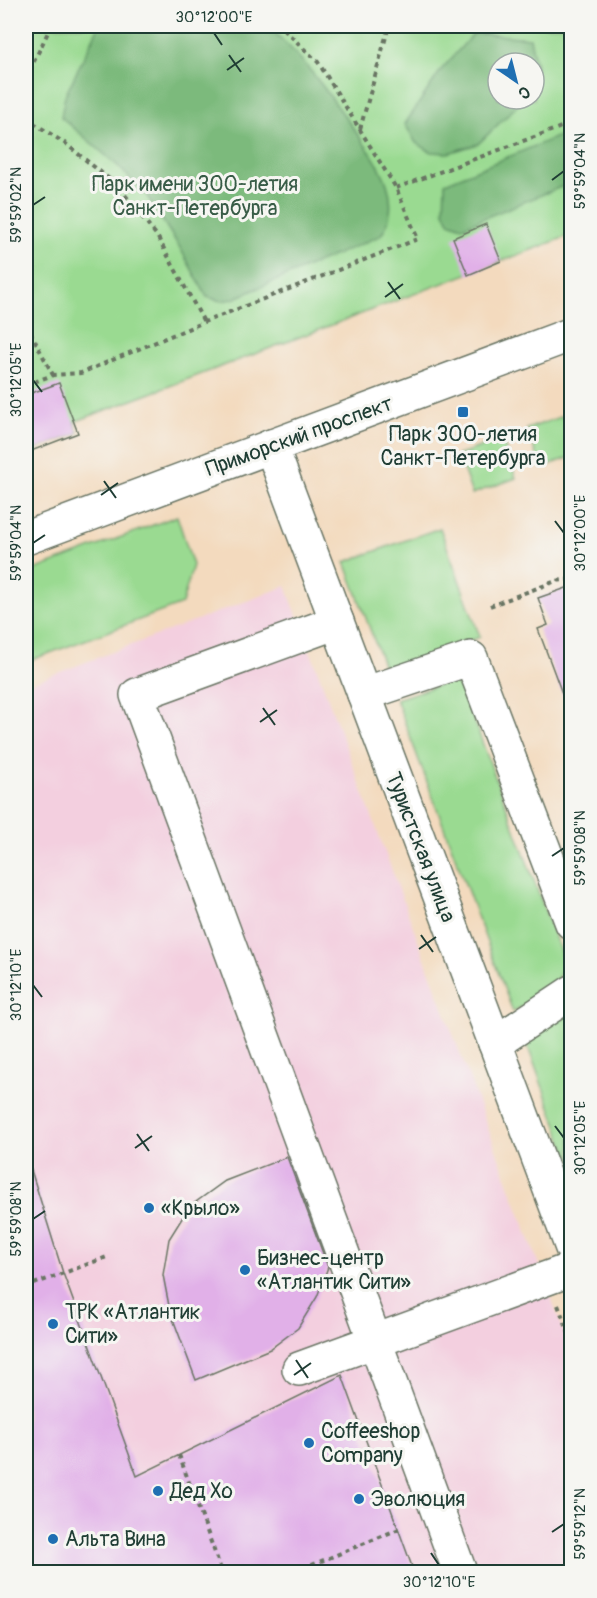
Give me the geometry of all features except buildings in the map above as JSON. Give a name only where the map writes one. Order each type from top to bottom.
[{"type":"street","name":"Приморский проспект","points":[[26,537],[572,334]]},
{"type":"street","name":"Туристская улица","points":[[271,446],[572,1248]]},
{"type":"street","points":[[337,622],[137,695],[460,1572]]},
{"type":"street","points":[[364,694],[471,658],[572,923]]},
{"type":"street","points":[[495,1042],[572,992]]},
{"type":"street","points":[[299,1369],[572,1269]]},
{"type":"path","points":[[26,78],[51,26]]},
{"type":"path","points":[[26,385],[53,375],[81,373],[204,322],[418,239],[396,188],[318,62],[280,26]]},
{"type":"path","points":[[360,129],[389,26]]},
{"type":"path","points":[[26,118],[66,144],[119,187],[157,236],[204,322]]},
{"type":"path","points":[[396,188],[572,123]]},
{"type":"path","points":[[26,324],[53,375]]},
{"type":"path","points":[[490,606],[556,580],[572,579]]},
{"type":"path","points":[[34,1284],[107,1257]]},
{"type":"path","points":[[179,1455],[222,1572]]},
{"type":"path","points":[[295,1572],[399,1529]]},
{"type":"shaded area","points":[[286,586],[571,1351],[571,1572],[26,1572],[26,685]]},
{"type":"green space","name":"Парк имени 300-летия Санкт-Петербурга","points":[[26,26],[571,26],[571,235],[74,422],[78,433],[26,453]]},
{"type":"green space","points":[[99,26],[267,26],[292,49],[336,103],[381,171],[389,191],[391,204],[387,224],[380,236],[233,299],[221,301],[207,297],[180,248],[147,196],[118,166],[61,117],[65,96]]},
{"type":"green space","points":[[474,33],[530,38],[533,51],[486,51],[486,111],[512,111],[478,144],[448,153],[431,152],[416,143],[405,124],[441,70]]},
{"type":"green space","points":[[571,131],[571,183],[462,227],[449,222],[444,211],[445,183]]},
{"type":"green space","points":[[571,413],[571,457],[541,468],[527,429]]},
{"type":"green space","points":[[502,439],[516,478],[472,494],[458,455]]},
{"type":"green space","points":[[177,516],[193,565],[182,604],[26,662],[26,573]]},
{"type":"green space","points":[[440,528],[480,637],[386,672],[345,562]]},
{"type":"green space","points":[[452,681],[460,687],[465,696],[565,964],[552,989],[513,1012],[396,699]]},
{"type":"green space","points":[[571,1008],[571,1164],[524,1036]]},
{"type":"place","name":"Парк 300-летия Санкт-Петербурга","points":[[463,412]]},
{"type":"place","name":"«Крыло»","points":[[149,1208]]},
{"type":"place","name":"Бизнес-центр «Атлантик Сити»","points":[[245,1270]]},
{"type":"place","name":"ТРК «Атлантик Сити»","points":[[53,1324]]},
{"type":"place","name":"Coffeeshop Company","points":[[309,1443]]},
{"type":"place","name":"Дед Хо","points":[[158,1491]]},
{"type":"place","name":"Эволюция","points":[[359,1499]]},
{"type":"place","name":"Альта Вина","points":[[53,1539]]}]
